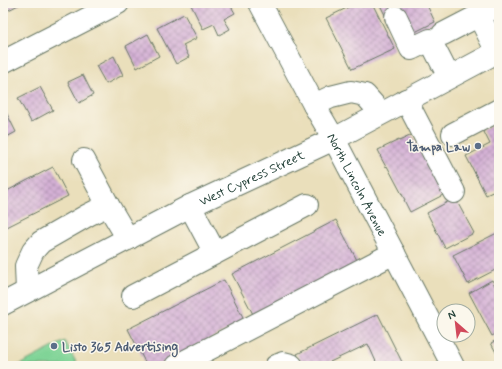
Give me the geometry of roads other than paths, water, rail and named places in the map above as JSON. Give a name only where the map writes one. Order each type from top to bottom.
[{"type":"street","points":[[3,62],[118,3]]},
{"type":"street","name":"North Lincoln Avenue","points":[[260,3],[314,105],[334,139],[453,366]]},
{"type":"street","points":[[443,34],[499,5]]},
{"type":"street","points":[[479,16],[496,58]]},
{"type":"street","points":[[396,17],[411,49],[430,40],[449,77]]},
{"type":"street","name":"West Cypress Street","points":[[3,304],[190,206],[334,139],[449,77],[496,58]]},
{"type":"street","points":[[314,105],[331,97],[351,92],[365,95],[381,113]]},
{"type":"street","points":[[406,100],[454,192]]},
{"type":"street","points":[[453,134],[499,110]]},
{"type":"street","points":[[84,160],[128,239]]},
{"type":"street","points":[[27,291],[26,266],[33,251],[41,242],[108,205]]},
{"type":"street","points":[[133,296],[307,205]]},
{"type":"street","points":[[190,206],[215,253]]},
{"type":"street","points":[[176,366],[394,253]]},
{"type":"street","points":[[276,366],[283,363],[292,366]]},
{"type":"place","name":"Tampa Law","points":[[478,146]]},
{"type":"place","name":"Listo 365 Advertising","points":[[54,346]]}]
